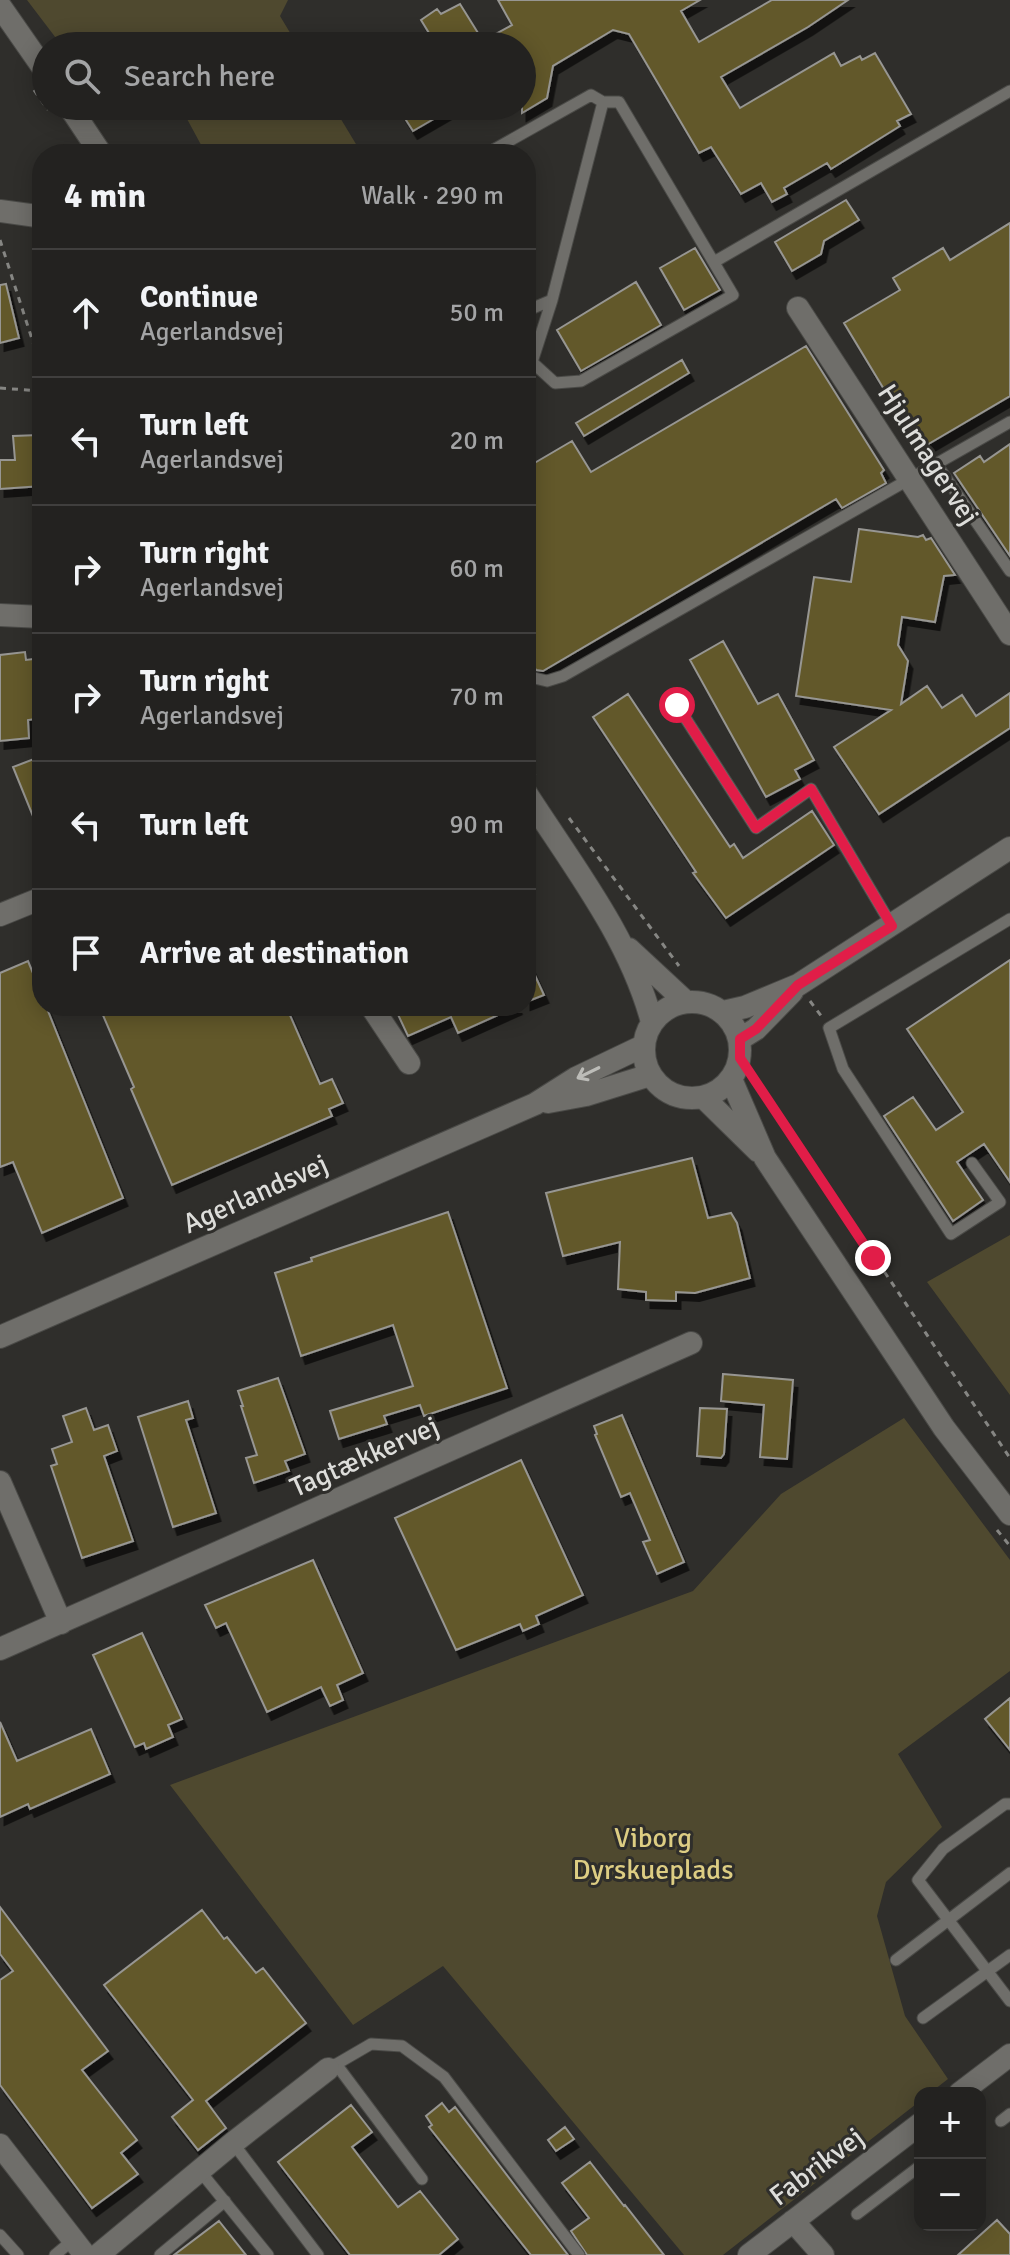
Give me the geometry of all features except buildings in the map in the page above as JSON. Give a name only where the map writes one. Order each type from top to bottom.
[{"type":"street","points":[[0,6],[32,67]]},
{"type":"street","points":[[69,120],[91,144]]},
{"type":"street","points":[[0,211],[32,215]]},
{"type":"street","name":"Hjulmagervej","points":[[798,308],[1010,634]]},
{"type":"street","points":[[0,615],[32,617]]},
{"type":"street","points":[[536,794],[622,943],[643,989],[652,1022]]},
{"type":"street","points":[[723,1012],[745,1007],[798,985],[1010,848]]},
{"type":"street","points":[[0,915],[32,902]]},
{"type":"street","points":[[622,943],[691,1001]]},
{"type":"street","points":[[740,1049],[734,1024],[723,1012],[711,1005],[691,1001],[672,1005],[652,1022],[643,1046],[650,1075],[660,1087],[674,1095],[703,1097],[723,1087],[731,1079],[740,1049],[798,985]]},
{"type":"street","points":[[378,1016],[409,1063]]},
{"type":"street","name":"Agerlandsvej","points":[[0,1337],[535,1104],[576,1078],[643,1046]]},
{"type":"street","name":"Agerlandsvej","points":[[535,1104],[586,1095],[650,1075]]},
{"type":"street","points":[[731,1079],[765,1158],[944,1428],[1010,1514]]},
{"type":"street","points":[[703,1097],[765,1158]]},
{"type":"street","name":"Tagtækkervej","points":[[0,1649],[691,1343]]},
{"type":"street","points":[[0,1482],[61,1623]]},
{"type":"street","points":[[968,2087],[1010,2055]]},
{"type":"street","points":[[98,2255],[233,2143],[332,2067]]},
{"type":"street","name":"Fabrikvej","points":[[749,2255],[914,2129]]},
{"type":"street","points":[[0,2145],[79,2247]]},
{"type":"street","points":[[793,2221],[823,2255]]},
{"type":"lane","points":[[714,262],[1010,91]]},
{"type":"lane","points":[[504,144],[591,95],[603,102],[619,102],[733,295],[581,381],[555,383],[536,369]]},
{"type":"lane","points":[[536,345],[552,300],[603,102]]},
{"type":"lane","points":[[536,307],[552,300]]},
{"type":"lane","points":[[536,678],[547,681],[563,676],[1010,422]]},
{"type":"lane","points":[[937,465],[1010,571]]},
{"type":"lane","points":[[677,705],[756,828],[811,789],[892,926]]},
{"type":"lane","points":[[972,1163],[1000,1202],[951,1234],[843,1069],[829,1028],[1010,919]]},
{"type":"lane","points":[[1010,1804],[1005,1804],[943,1849],[918,1880],[1010,2001]]},
{"type":"lane","points":[[896,1960],[1010,1873]]},
{"type":"lane","points":[[923,2018],[1010,1955]]},
{"type":"lane","points":[[422,2179],[332,2067],[371,2044],[402,2046],[444,2077],[579,2255]]},
{"type":"lane","points":[[233,2143],[318,2255]]},
{"type":"lane","points":[[200,2171],[268,2255]]},
{"type":"lane","points":[[857,2214],[914,2171]]},
{"type":"lane","points":[[160,2255],[225,2201]]},
{"type":"lane","points":[[0,2235],[18,2255]]},
{"type":"lane","points":[[55,2255],[79,2247]]},
{"type":"path","points":[[0,240],[32,339]]},
{"type":"path","points":[[0,388],[32,390]]},
{"type":"path","points":[[564,812],[685,973],[691,1001]]},
{"type":"path","points":[[798,985],[829,1028]]},
{"type":"path","points":[[740,1049],[1010,1458]]},
{"type":"green space","points":[[27,0],[288,0],[280,16],[290,32],[51,32]]},
{"type":"green space","points":[[188,120],[341,120],[356,144],[201,144]]},
{"type":"green space","points":[[1010,1235],[1010,1395],[927,1282]]},
{"type":"green space","name":"Viborg Dyrskueplads","points":[[904,1418],[1010,1560],[1010,1671],[898,1754],[942,1827],[886,1882],[877,1916],[905,2016],[948,2079],[938,2087],[914,2087],[914,2106],[723,2255],[684,2255],[443,1966],[353,2025],[170,1785],[693,1591],[781,1494]]},
{"type":"route","points":[[677,705],[756,828],[811,789],[892,926],[798,985],[756,1029],[740,1039],[740,1058],[873,1258]]}]
